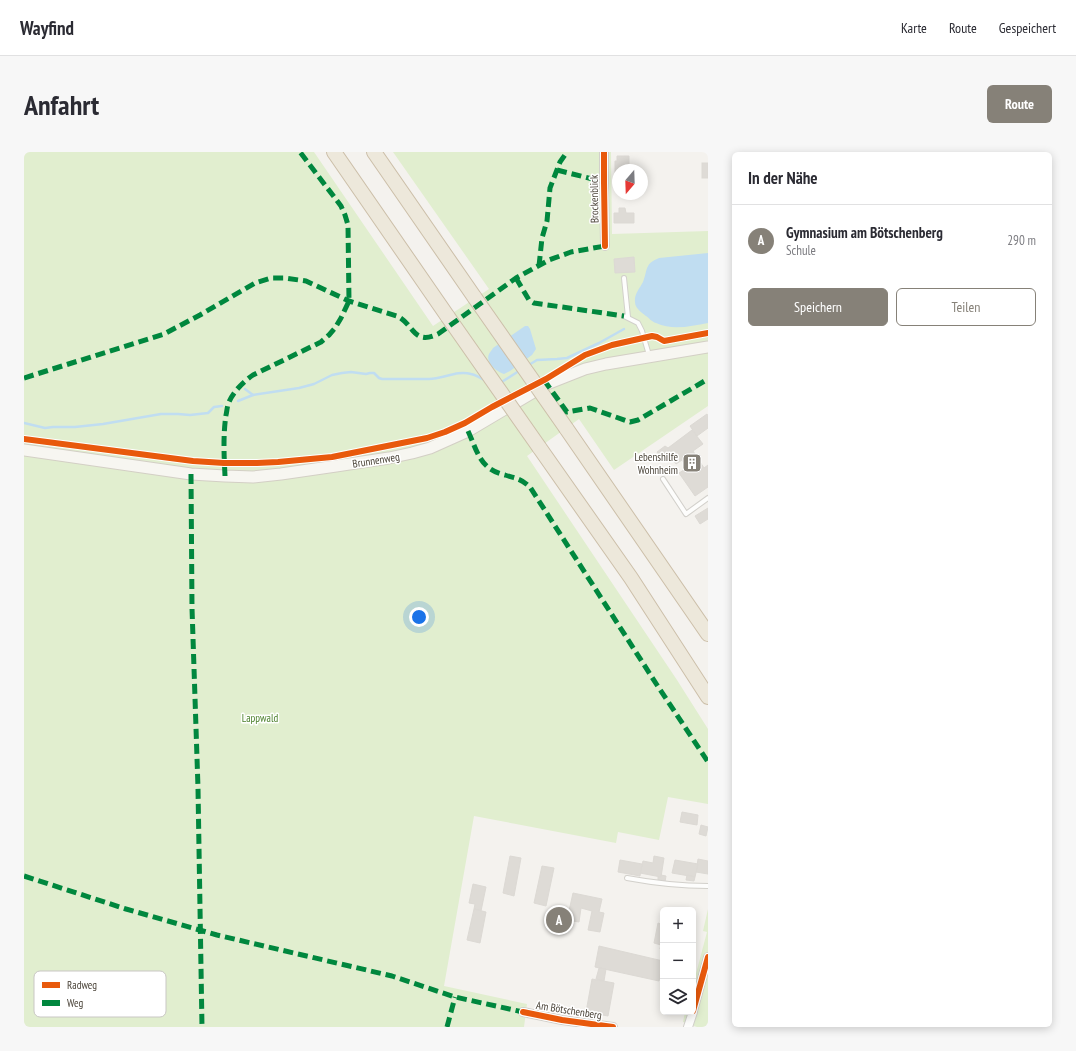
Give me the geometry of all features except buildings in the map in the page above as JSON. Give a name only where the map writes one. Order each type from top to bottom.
[{"type":"highway","points":[[334,152],[631,578],[708,697]]},
{"type":"highway","points":[[374,152],[708,634]]},
{"type":"main road","name":"Brunnenweg","points":[[24,450],[191,474],[225,476],[253,477],[344,465],[412,454],[430,448],[468,431],[548,384],[585,369],[650,356],[708,347]]},
{"type":"street","name":"Brockenblick","points":[[604,152],[606,246]]},
{"type":"street","points":[[696,1001],[708,957]]},
{"type":"street","name":"Am Bötschenberg","points":[[523,1012],[562,1020],[613,1027]]},
{"type":"street","points":[[688,1027],[692,1015]]},
{"type":"lane","points":[[624,278],[626,317],[638,323],[650,356]]},
{"type":"lane","points":[[663,479],[686,514],[708,498]]},
{"type":"lane","points":[[627,878],[681,886],[708,886]]},
{"type":"green space","name":"Lappwald","points":[[24,152],[314,152],[433,326],[489,289],[393,152],[611,152],[612,234],[708,231],[708,406],[614,470],[579,419],[527,456],[677,680],[708,729],[708,804],[668,797],[659,840],[618,832],[616,843],[474,816],[444,986],[527,1004],[524,1027],[24,1027]]},
{"type":"green space","points":[[708,909],[708,1027],[697,1027],[683,1022],[684,1015],[696,1015],[696,974],[707,932],[703,931]]},
{"type":"water","points":[[708,253],[708,323],[682,327],[669,327],[653,322],[637,308],[635,304],[635,296],[643,282],[647,268],[654,260],[659,258]]},
{"type":"water","points":[[525,326],[528,326],[530,329],[536,349],[532,355],[510,371],[504,374],[498,371],[490,363],[488,357],[489,353],[493,348]]},
{"type":"waterway","points":[[527,366],[537,360],[567,358],[624,329]]},
{"type":"waterway","points":[[500,383],[519,371]]},
{"type":"waterway","points":[[238,401],[253,395],[299,388],[314,384],[332,375],[351,372],[366,374],[374,373],[382,379],[429,379],[466,373],[475,375],[486,381]]},
{"type":"waterway","points":[[245,389],[253,395]]},
{"type":"waterway","points":[[24,423],[45,428],[75,427],[103,424],[161,414],[190,415],[208,413],[214,407],[222,406]]},
{"type":"marked path","points":[[225,476],[225,423],[228,405],[233,394],[253,375],[321,342],[335,328],[349,301],[348,225],[345,215],[341,206],[300,152]]},
{"type":"marked path","points":[[539,266],[542,238],[547,221],[550,188],[560,162],[567,152]]},
{"type":"marked path","points":[[557,170],[604,182]]},
{"type":"marked path","points":[[24,378],[164,334],[255,283],[271,278],[306,281],[349,301],[397,316],[419,336],[430,337],[438,334],[516,278],[549,260],[571,252],[605,246]]},
{"type":"marked path","points":[[516,278],[529,300],[534,303],[624,316]]},
{"type":"marked path","points":[[544,380],[567,412],[590,408],[630,422],[638,420],[708,379]]},
{"type":"marked path","points":[[468,431],[481,459],[490,469],[518,479],[530,487],[708,762]]},
{"type":"marked path","points":[[191,474],[192,608],[198,788],[202,1027]]},
{"type":"marked path","points":[[24,876],[126,909],[217,935],[392,976],[455,997],[523,1012]]},
{"type":"marked path","points":[[447,1027],[455,997]]},
{"type":"cycle path","points":[[604,152],[605,246]]},
{"type":"cycle path","points":[[24,439],[193,461],[224,463],[278,462],[332,457],[427,438],[445,432],[465,423],[546,379],[585,355],[612,345],[652,336],[664,341],[708,333]]},
{"type":"cycle path","points":[[696,1000],[708,957]]},
{"type":"cycle path","points":[[523,1012],[562,1020],[613,1027]]},
{"type":"place","name":"Lebenshilfe Wohnheim","points":[[692,463]]},
{"type":"place","name":"Gymnasium am Bötschenberg","points":[[559,920]]}]
